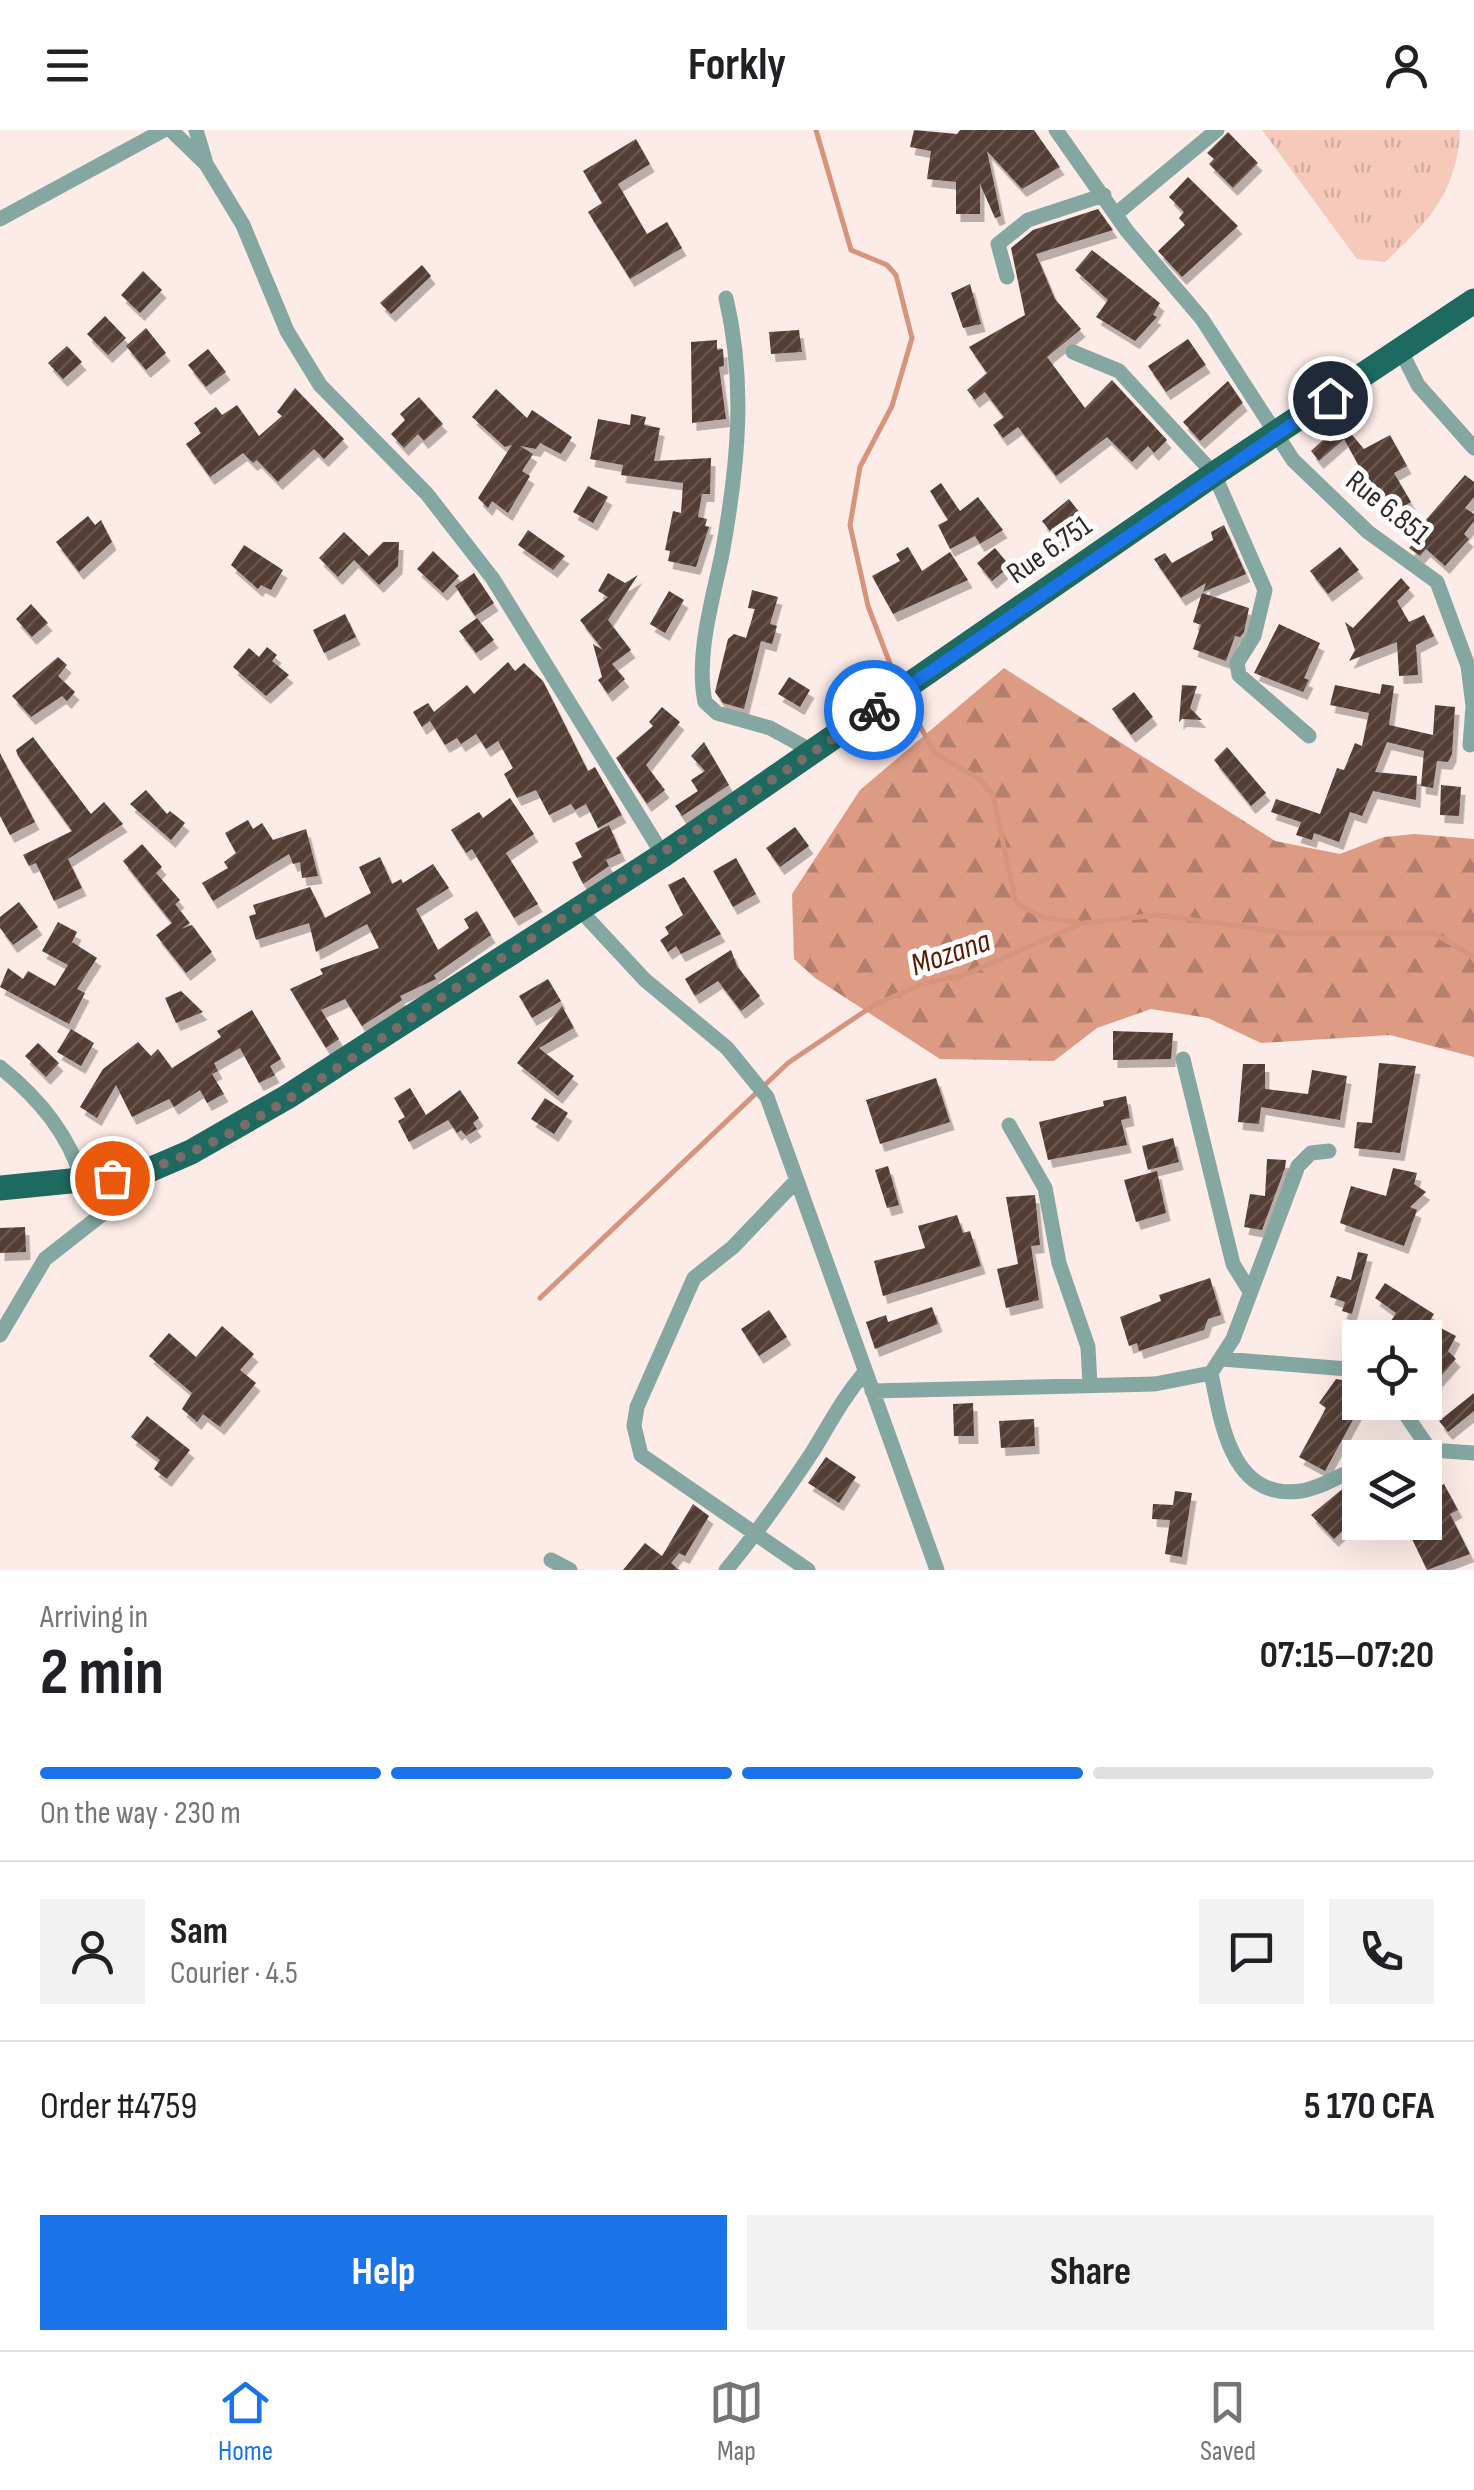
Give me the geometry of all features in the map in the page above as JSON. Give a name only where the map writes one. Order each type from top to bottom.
[{"type":"main road","name":"Rue 6.751","points":[[0,1188],[140,1174],[191,1152],[287,1097],[663,854],[1214,474],[1474,301]]},
{"type":"street","points":[[0,218],[168,130],[206,164]]},
{"type":"street","points":[[196,130],[206,164],[243,224],[287,331],[309,369],[427,494],[493,578],[663,854]]},
{"type":"street","name":"Rue 6.851","points":[[1056,130],[1116,214],[1202,320],[1276,434],[1317,485],[1380,542],[1429,576],[1444,593],[1468,666],[1473,706],[1470,744]]},
{"type":"street","points":[[1116,214],[1217,130]]},
{"type":"street","points":[[1007,277],[997,248],[1022,223],[1104,195]]},
{"type":"street","points":[[726,298],[739,365],[739,449],[709,622],[702,692],[709,708],[717,713],[770,728],[814,752]]},
{"type":"street","points":[[1072,352],[1119,371],[1214,474],[1265,590],[1254,636],[1237,663],[1240,675],[1309,736]]},
{"type":"street","points":[[1400,352],[1418,385],[1474,448]]},
{"type":"street","points":[[578,908],[645,980],[750,1073],[767,1098],[938,1570]]},
{"type":"street","points":[[1183,1059],[1233,1264],[1250,1290]]},
{"type":"street","points":[[0,1067],[55,1122],[74,1150],[83,1182]]},
{"type":"street","points":[[1008,1124],[1045,1188],[1059,1263],[1088,1347],[1090,1385]]},
{"type":"street","points":[[872,1391],[1155,1384],[1211,1373],[1222,1359],[1304,1157],[1329,1151]]},
{"type":"street","points":[[0,1336],[45,1259],[119,1202],[140,1174]]},
{"type":"street","points":[[795,1182],[733,1246],[694,1278],[638,1407],[634,1426],[642,1455],[808,1570]]},
{"type":"street","points":[[1222,1359],[1342,1369]]},
{"type":"street","points":[[726,1570],[756,1535],[815,1447],[837,1404],[864,1373]]},
{"type":"street","points":[[1211,1373],[1223,1439],[1230,1453],[1256,1478],[1299,1491],[1342,1474]]},
{"type":"street","points":[[1442,1451],[1474,1453]]},
{"type":"street","points":[[550,1560],[570,1570]]},
{"type":"green space","points":[[1262,130],[1460,130],[1453,171],[1438,204],[1385,262],[1357,259]]},
{"type":"green space","points":[[1004,668],[1275,841],[1340,854],[1384,837],[1415,834],[1474,839],[1474,1057],[1390,1035],[1261,1043],[1208,1018],[1151,1009],[1097,1028],[1054,1061],[940,1059],[815,978],[794,959],[792,894],[860,790]]},
{"type":"building","points":[[914,130],[957,134],[960,130],[1034,130],[1060,167],[1022,189],[987,151],[1001,216],[995,218],[980,184],[980,214],[956,214],[956,182],[927,179],[931,151],[910,147]]},
{"type":"building","points":[[1228,132],[1258,163],[1233,188],[1209,164],[1214,159],[1207,153]]},
{"type":"building","points":[[636,139],[650,164],[618,184],[647,234],[667,222],[682,248],[630,279],[588,212],[602,203],[583,171]]},
{"type":"building","points":[[1188,177],[1238,226],[1182,277],[1158,251],[1185,225],[1179,218],[1184,212],[1169,197]]},
{"type":"building","points":[[1098,209],[1113,230],[1036,254],[1055,299],[1081,329],[1047,357],[1085,408],[1112,380],[1167,440],[1154,453],[1148,446],[1132,462],[1107,437],[1056,476],[1018,427],[1003,438],[993,425],[1004,417],[985,392],[975,400],[967,390],[987,373],[969,347],[1025,315],[1011,248],[1033,230]]},
{"type":"building","points":[[1092,250],[1160,303],[1153,315],[1157,317],[1135,341],[1096,317],[1108,300],[1075,270]]},
{"type":"building","points":[[422,265],[431,276],[391,314],[380,303]]},
{"type":"building","points":[[143,271],[162,290],[140,313],[121,295]]},
{"type":"building","points":[[970,284],[981,324],[963,328],[951,293]]},
{"type":"building","points":[[105,316],[126,338],[108,355],[87,334]]},
{"type":"building","points":[[146,328],[166,353],[146,370],[126,346]]},
{"type":"building","points":[[799,330],[802,352],[771,354],[769,332]]},
{"type":"building","points":[[1188,339],[1206,365],[1166,392],[1148,366]]},
{"type":"building","points":[[717,340],[717,350],[723,349],[724,366],[719,367],[726,419],[692,423],[691,342]]},
{"type":"building","points":[[67,346],[82,362],[63,379],[48,363]]},
{"type":"building","points":[[208,349],[226,372],[206,387],[188,365]]},
{"type":"building","points":[[1228,381],[1243,403],[1200,441],[1183,422]]},
{"type":"building","points":[[295,388],[344,439],[324,459],[314,449],[278,482],[257,460],[253,463],[243,453],[210,477],[186,444],[201,433],[194,423],[216,407],[222,415],[237,405],[259,436],[282,416],[277,412]]},
{"type":"building","points":[[496,389],[527,418],[532,410],[572,437],[561,454],[540,443],[536,449],[520,446],[533,454],[522,471],[530,476],[508,513],[492,501],[488,508],[478,498],[512,445],[505,447],[472,417]]},
{"type":"building","points":[[419,397],[443,424],[424,441],[418,434],[404,448],[391,434],[405,420],[400,414]]},
{"type":"building","points":[[631,414],[646,417],[644,425],[660,428],[654,461],[711,458],[710,494],[702,494],[698,517],[707,519],[705,526],[709,527],[696,567],[668,561],[670,551],[665,550],[673,511],[681,513],[683,483],[621,475],[623,465],[590,459],[598,419],[630,425]]},
{"type":"building","points":[[1342,423],[1364,449],[1390,435],[1407,466],[1394,473],[1411,502],[1392,513],[1375,484],[1370,486],[1344,439],[1319,461],[1311,451]]},
{"type":"building","points":[[1465,475],[1474,482],[1474,497],[1465,508],[1474,514],[1474,521],[1464,534],[1469,539],[1445,566],[1426,549],[1420,556],[1409,548],[1416,541],[1411,537]]},
{"type":"building","points":[[941,483],[960,511],[978,497],[1003,530],[980,544],[975,536],[950,549],[938,525],[948,520],[930,491]]},
{"type":"building","points":[[588,486],[608,497],[593,523],[573,512]]},
{"type":"building","points":[[1069,499],[1084,518],[1057,540],[1042,521]]},
{"type":"building","points":[[88,516],[95,525],[101,520],[112,542],[79,572],[56,542]]},
{"type":"building","points":[[1224,525],[1246,574],[1203,592],[1206,583],[1181,598],[1154,559],[1165,553],[1172,563],[1213,540],[1211,532]]},
{"type":"building","points":[[528,530],[565,556],[553,570],[518,545]]},
{"type":"building","points":[[344,532],[369,556],[383,542],[399,542],[398,566],[379,585],[354,560],[338,577],[319,558]]},
{"type":"building","points":[[244,545],[283,570],[271,590],[261,585],[258,589],[231,565]]},
{"type":"building","points":[[908,547],[922,571],[950,552],[968,580],[893,614],[872,576],[900,561],[896,554]]},
{"type":"building","points":[[1340,547],[1359,570],[1328,594],[1310,571]]},
{"type":"building","points":[[995,548],[1010,566],[992,581],[977,563]]},
{"type":"building","points":[[433,551],[459,576],[443,593],[417,569]]},
{"type":"building","points":[[474,573],[494,603],[475,616],[455,586]]},
{"type":"building","points":[[608,573],[625,583],[638,575],[608,620],[631,650],[612,664],[625,679],[608,694],[598,680],[602,677],[593,644],[603,650],[580,620],[608,597],[598,591]]},
{"type":"building","points":[[1401,578],[1410,588],[1397,601],[1409,622],[1424,615],[1434,636],[1416,645],[1418,675],[1399,676],[1397,642],[1349,661],[1355,650],[1345,622],[1353,628]]},
{"type":"building","points":[[752,590],[778,597],[770,624],[777,626],[772,644],[761,641],[744,709],[723,703],[715,692],[728,639],[734,634],[746,638],[755,609],[748,608]]},
{"type":"building","points":[[669,591],[684,600],[665,633],[650,624]]},
{"type":"building","points":[[1202,593],[1249,608],[1244,632],[1235,636],[1226,661],[1193,649],[1201,625],[1193,622]]},
{"type":"building","points":[[31,604],[48,623],[32,637],[16,619]]},
{"type":"building","points":[[345,614],[356,637],[324,653],[313,630]]},
{"type":"building","points":[[477,618],[494,640],[476,653],[459,631]]},
{"type":"building","points":[[1279,624],[1320,643],[1304,678],[1309,680],[1303,692],[1254,673]]},
{"type":"building","points":[[267,647],[277,655],[272,661],[289,675],[266,696],[233,667],[249,648],[259,657]]},
{"type":"building","points":[[58,657],[67,665],[58,676],[75,692],[67,701],[62,696],[31,717],[12,696]]},
{"type":"building","points":[[508,662],[515,671],[524,663],[543,681],[588,771],[595,767],[622,815],[598,828],[586,804],[575,810],[571,804],[549,815],[536,790],[517,798],[504,774],[513,768],[498,741],[486,749],[476,734],[461,744],[457,738],[445,745],[430,721],[422,727],[413,712],[428,703],[434,712],[467,685],[474,694]]},
{"type":"building","points":[[789,677],[810,690],[800,707],[778,694]]},
{"type":"building","points":[[1382,684],[1394,686],[1389,725],[1433,735],[1435,705],[1455,707],[1448,762],[1437,761],[1433,788],[1421,786],[1424,751],[1387,742],[1375,772],[1417,776],[1416,800],[1373,791],[1362,816],[1350,812],[1339,842],[1314,833],[1312,840],[1296,835],[1301,822],[1271,812],[1276,799],[1320,814],[1337,768],[1344,770],[1355,743],[1362,746],[1369,713],[1330,705],[1335,685],[1380,694]]},
{"type":"building","points":[[1182,685],[1197,686],[1190,708],[1202,720],[1179,722]]},
{"type":"building","points":[[1134,692],[1153,717],[1131,735],[1112,709]]},
{"type":"building","points":[[662,707],[680,722],[646,765],[665,790],[647,804],[616,758],[653,726],[649,722]]},
{"type":"building","points":[[33,737],[91,814],[104,802],[123,824],[68,859],[82,888],[54,901],[36,863],[29,866],[23,855],[72,831],[18,756],[16,750]]},
{"type":"building","points":[[704,742],[729,785],[682,816],[675,806],[698,791],[691,780],[705,771],[691,756]]},
{"type":"building","points":[[1227,747],[1266,793],[1251,806],[1214,760]]},
{"type":"building","points":[[0,753],[35,822],[10,835],[0,816]]},
{"type":"building","points":[[1441,785],[1461,787],[1459,816],[1440,815]]},
{"type":"building","points":[[146,790],[167,814],[170,811],[185,823],[171,840],[130,804]]},
{"type":"building","points":[[510,798],[534,834],[506,853],[538,904],[514,918],[472,849],[466,853],[451,830],[479,812],[483,818]]},
{"type":"building","points":[[248,820],[253,829],[262,823],[273,840],[306,829],[318,876],[302,878],[300,862],[293,864],[289,854],[213,901],[202,883],[228,868],[224,862],[236,853],[225,833]]},
{"type":"building","points":[[609,825],[621,853],[606,860],[609,866],[583,884],[572,862],[582,857],[575,843]]},
{"type":"building","points":[[795,827],[809,846],[780,867],[766,848]]},
{"type":"building","points":[[142,844],[162,867],[156,873],[180,900],[175,904],[190,923],[181,929],[192,925],[212,952],[186,973],[156,935],[172,923],[123,861]]},
{"type":"building","points":[[380,857],[392,884],[401,879],[403,883],[433,864],[449,888],[416,909],[438,950],[469,928],[464,919],[477,911],[491,935],[434,975],[436,979],[400,996],[402,1000],[362,1026],[345,999],[321,1010],[339,1039],[326,1048],[290,989],[323,974],[320,969],[379,948],[367,924],[316,952],[309,923],[256,940],[249,916],[256,914],[253,905],[310,887],[325,918],[371,893],[359,867]]},
{"type":"building","points":[[736,858],[756,894],[733,907],[713,871]]},
{"type":"building","points":[[684,877],[721,934],[681,954],[676,946],[668,952],[660,940],[669,934],[665,927],[683,915],[668,885]]},
{"type":"building","points":[[19,902],[38,927],[13,945],[0,928],[0,917]]},
{"type":"building","points":[[58,922],[77,932],[72,942],[97,958],[77,989],[85,993],[69,1024],[0,987],[8,968],[23,979],[28,971],[55,986],[68,965],[42,951]]},
{"type":"building","points":[[731,950],[737,966],[760,996],[741,1011],[718,981],[695,996],[685,979]]},
{"type":"building","points":[[548,979],[561,1001],[532,1018],[519,996]]},
{"type":"building","points":[[181,991],[203,1012],[176,1023],[165,998]]},
{"type":"building","points":[[562,1006],[574,1028],[539,1048],[574,1076],[558,1096],[517,1063]]},
{"type":"building","points":[[252,1010],[281,1059],[270,1066],[275,1075],[259,1083],[240,1048],[214,1063],[218,1071],[212,1074],[224,1094],[207,1103],[200,1090],[174,1107],[169,1099],[132,1117],[116,1085],[97,1118],[80,1107],[103,1069],[138,1042],[151,1056],[158,1049],[172,1068],[221,1037],[217,1031]]},
{"type":"building","points":[[71,1029],[94,1043],[81,1066],[57,1052]]},
{"type":"building","points":[[1113,1031],[1173,1033],[1171,1059],[1113,1060]]},
{"type":"building","points":[[38,1043],[59,1063],[46,1077],[25,1056]]},
{"type":"building","points":[[1379,1063],[1416,1066],[1400,1153],[1354,1148],[1357,1122],[1372,1123]]},
{"type":"building","points":[[1243,1064],[1265,1064],[1265,1089],[1308,1094],[1312,1070],[1347,1076],[1340,1120],[1261,1107],[1259,1124],[1238,1122]]},
{"type":"building","points":[[936,1078],[950,1122],[880,1144],[866,1100]]},
{"type":"building","points":[[410,1088],[426,1115],[460,1090],[479,1118],[473,1123],[477,1129],[466,1136],[461,1130],[457,1133],[448,1120],[409,1142],[398,1121],[405,1117],[394,1098]]},
{"type":"building","points":[[1126,1096],[1130,1118],[1121,1120],[1127,1145],[1048,1160],[1039,1122],[1104,1106],[1103,1101]]},
{"type":"building","points":[[545,1098],[568,1113],[554,1134],[531,1119]]},
{"type":"building","points":[[1173,1138],[1179,1162],[1148,1170],[1142,1146]]},
{"type":"building","points":[[1267,1159],[1286,1160],[1285,1168],[1262,1230],[1244,1227],[1250,1194],[1265,1196]]},
{"type":"building","points":[[888,1166],[899,1205],[887,1208],[875,1170]]},
{"type":"building","points":[[1393,1168],[1417,1173],[1414,1184],[1426,1192],[1410,1207],[1417,1210],[1404,1246],[1340,1223],[1351,1186],[1386,1196]]},
{"type":"building","points":[[1157,1171],[1166,1213],[1136,1222],[1124,1180]]},
{"type":"building","points":[[1035,1195],[1040,1245],[1031,1246],[1039,1300],[1006,1308],[997,1269],[1018,1264],[1006,1197]]},
{"type":"building","points":[[957,1215],[963,1233],[970,1231],[981,1266],[883,1296],[874,1261],[925,1248],[918,1226]]},
{"type":"building","points":[[25,1227],[26,1252],[0,1253],[0,1228]]},
{"type":"building","points":[[1358,1252],[1368,1254],[1352,1314],[1342,1311],[1345,1302],[1330,1297],[1337,1276],[1351,1280]]},
{"type":"building","points":[[1210,1278],[1221,1315],[1208,1319],[1204,1330],[1139,1351],[1137,1343],[1129,1346],[1120,1317],[1161,1301],[1159,1295]]},
{"type":"building","points":[[1385,1283],[1434,1314],[1430,1320],[1392,1320],[1396,1313],[1375,1298]]},
{"type":"building","points":[[932,1307],[938,1324],[875,1349],[866,1322],[886,1315],[888,1322]]},
{"type":"building","points":[[769,1310],[787,1337],[759,1356],[741,1329]]},
{"type":"building","points":[[222,1326],[254,1354],[240,1370],[256,1383],[220,1427],[203,1414],[197,1422],[182,1409],[192,1393],[149,1356],[169,1333],[196,1357]]},
{"type":"building","points":[[1442,1329],[1456,1336],[1448,1351],[1456,1359],[1442,1375]]},
{"type":"building","points":[[1336,1379],[1342,1380],[1342,1420],[1353,1420],[1325,1471],[1299,1457],[1326,1408],[1319,1403]]},
{"type":"building","points":[[1474,1393],[1474,1411],[1448,1432],[1439,1421]]},
{"type":"building","points":[[973,1403],[974,1436],[954,1436],[953,1404]]},
{"type":"building","points":[[147,1416],[190,1450],[167,1479],[154,1469],[160,1460],[131,1437]]},
{"type":"building","points":[[1034,1419],[1035,1446],[1001,1448],[999,1421]]},
{"type":"building","points":[[826,1457],[856,1477],[839,1503],[808,1483]]},
{"type":"building","points":[[1442,1485],[1458,1510],[1450,1514],[1470,1554],[1427,1570],[1412,1540],[1442,1540]]},
{"type":"building","points":[[1342,1489],[1342,1531],[1334,1539],[1311,1515]]},
{"type":"building","points":[[1175,1491],[1192,1493],[1182,1557],[1165,1554],[1170,1520],[1152,1519],[1153,1504],[1173,1505]]},
{"type":"building","points":[[693,1504],[709,1516],[685,1556],[679,1553],[671,1563],[679,1570],[623,1570],[645,1543],[662,1556]]},
{"type":"waterway","points":[[816,130],[851,250],[887,265],[896,275],[912,338],[892,406],[860,467],[850,525],[868,606],[897,682]]},
{"type":"waterway","points":[[904,696],[934,752],[979,779],[993,795],[1016,903],[1044,918],[1078,922]]},
{"type":"waterway","name":"Mozana","points":[[540,1298],[788,1063],[874,1005],[922,984],[964,975],[1083,923],[1158,915],[1296,934],[1433,933],[1474,957]]},
{"type":"way so far","points":[[112,1178],[163,1166],[287,1097],[663,854],[874,710]]},
{"type":"route","points":[[874,710],[1330,398]]}]
